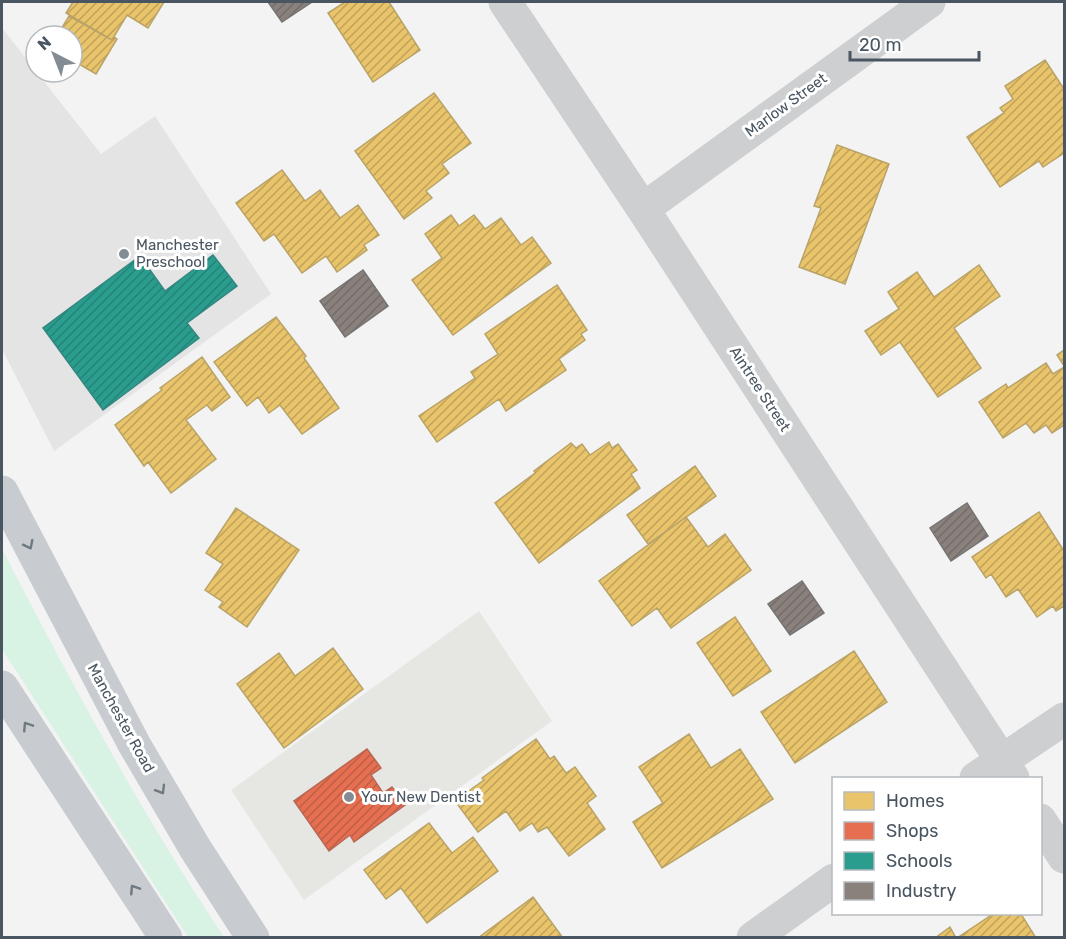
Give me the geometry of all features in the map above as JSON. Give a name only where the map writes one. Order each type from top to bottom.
[{"type":"main road","name":"Manchester Road","points":[[2,492],[134,744],[195,848],[253,938]]},
{"type":"main road","points":[[2,687],[166,938]]},
{"type":"street","name":"Aintree Street","points":[[505,2],[643,208],[997,773]]},
{"type":"street","name":"Marlow Street","points":[[643,208],[928,2]]},
{"type":"street","points":[[997,773],[1065,719]]},
{"type":"street","points":[[1042,822],[1065,857]]},
{"type":"street","points":[[753,938],[832,881]]},
{"type":"shaded area","name":"Manchester Preschool","points":[[2,28],[24,56],[24,84],[46,84],[101,154],[155,116],[271,294],[54,451],[2,349]]},
{"type":"shaded area","points":[[479,611],[552,721],[304,900],[231,790]]},
{"type":"green space","points":[[2,549],[135,795],[224,937],[188,937],[2,649]]},
{"type":"building: Homes","points":[[73,2],[164,2],[148,28],[127,15],[112,40],[66,13]]},
{"type":"building: Homes","points":[[345,2],[389,2],[420,50],[373,82],[328,13]]},
{"type":"building: Homes","points":[[69,16],[83,24],[64,24]]},
{"type":"building: Homes","points":[[84,24],[112,40],[114,37],[117,39],[96,74],[84,67]]},
{"type":"building: Homes","points":[[1045,60],[1064,89],[1064,153],[1043,167],[1039,161],[1000,187],[967,137],[1004,113],[1000,108],[1013,99],[1005,86]]},
{"type":"building: Homes","points":[[434,93],[471,143],[442,164],[449,173],[426,191],[432,198],[404,219],[355,151]]},
{"type":"building: Homes","points":[[837,145],[889,164],[845,284],[799,267],[821,208],[814,206]]},
{"type":"building: Homes","points":[[282,170],[305,201],[320,190],[340,218],[358,205],[379,235],[364,245],[367,250],[337,272],[326,256],[302,273],[274,234],[264,241],[236,203]]},
{"type":"building: Homes","points":[[451,215],[459,226],[474,215],[485,229],[501,218],[521,245],[532,237],[551,263],[453,335],[412,280],[442,258],[425,234]]},
{"type":"building: Homes","points":[[979,265],[1000,296],[954,328],[981,368],[938,397],[900,342],[881,355],[865,331],[899,309],[888,292],[917,272],[934,297]]},
{"type":"building: Homes","points":[[557,285],[587,330],[581,334],[585,340],[559,359],[566,370],[506,411],[499,399],[437,442],[419,416],[475,378],[471,372],[498,354],[485,334]]},
{"type":"building: Homes","points":[[276,317],[306,356],[304,358],[339,408],[302,434],[280,405],[269,413],[258,397],[247,406],[214,362]]},
{"type":"building: Homes","points":[[1064,350],[1064,366],[1057,355]]},
{"type":"building: Homes","points":[[202,357],[230,397],[212,411],[207,405],[186,420],[216,459],[171,493],[148,462],[144,466],[115,425]]},
{"type":"building: Homes","points":[[1046,363],[1053,374],[1064,367],[1064,425],[1052,433],[1046,425],[1034,433],[1026,423],[1003,438],[979,402],[1006,384],[1008,388]]},
{"type":"building: Homes","points":[[609,442],[612,448],[618,444],[637,470],[631,474],[640,488],[539,563],[495,503],[571,443],[576,448],[582,444],[590,455]]},
{"type":"building: Homes","points":[[695,466],[716,496],[648,544],[627,515]]},
{"type":"building: Homes","points":[[236,508],[299,550],[247,627],[219,607],[223,602],[205,590],[223,564],[206,553]]},
{"type":"building: Homes","points":[[1039,512],[1064,551],[1064,606],[1056,611],[1053,606],[1037,617],[1018,589],[1006,597],[991,574],[986,578],[972,557]]},
{"type":"building: Homes","points":[[686,517],[708,547],[725,534],[751,570],[671,628],[657,608],[632,626],[599,581]]},
{"type":"building: Homes","points":[[735,617],[771,671],[733,696],[697,643]]},
{"type":"building: Homes","points":[[333,648],[363,689],[284,748],[237,684],[279,653],[295,676]]},
{"type":"building: Homes","points":[[854,651],[887,702],[795,763],[761,712]]},
{"type":"building: Homes","points":[[689,734],[711,768],[740,749],[773,799],[662,868],[633,822],[663,803],[639,767]]},
{"type":"building: Homes","points":[[536,739],[550,759],[554,756],[566,773],[575,767],[596,796],[587,803],[605,829],[569,856],[547,827],[538,832],[532,823],[520,831],[506,811],[478,832],[455,801],[484,780],[482,778]]},
{"type":"building: Homes","points":[[429,823],[452,853],[473,837],[498,871],[427,923],[401,888],[386,899],[364,870]]},
{"type":"building: Homes","points":[[533,897],[563,938],[478,938]]},
{"type":"building: Homes","points":[[992,915],[1022,915],[1036,938],[957,938]]},
{"type":"building: Homes","points":[[950,927],[956,938],[935,938]]},
{"type":"building: Shops","name":"Your New Dentist","points":[[367,749],[381,768],[371,775],[383,793],[392,787],[405,805],[354,842],[350,835],[329,851],[294,801]]},
{"type":"building: Schools","name":"Manchester Preschool","points":[[213,255],[237,286],[187,323],[199,338],[103,410],[43,328],[140,256],[165,291]]},
{"type":"building: Industry","points":[[268,2],[312,2],[282,22]]},
{"type":"building: Industry","points":[[363,270],[388,306],[345,337],[320,301]]},
{"type":"building: Industry","points":[[967,503],[988,536],[951,561],[930,528]]},
{"type":"building: Industry","points":[[802,581],[824,613],[790,635],[768,604]]},
{"type":"place","name":"Manchester Preschool","points":[[124,254]]},
{"type":"place","name":"Your New Dentist","points":[[349,797]]}]
